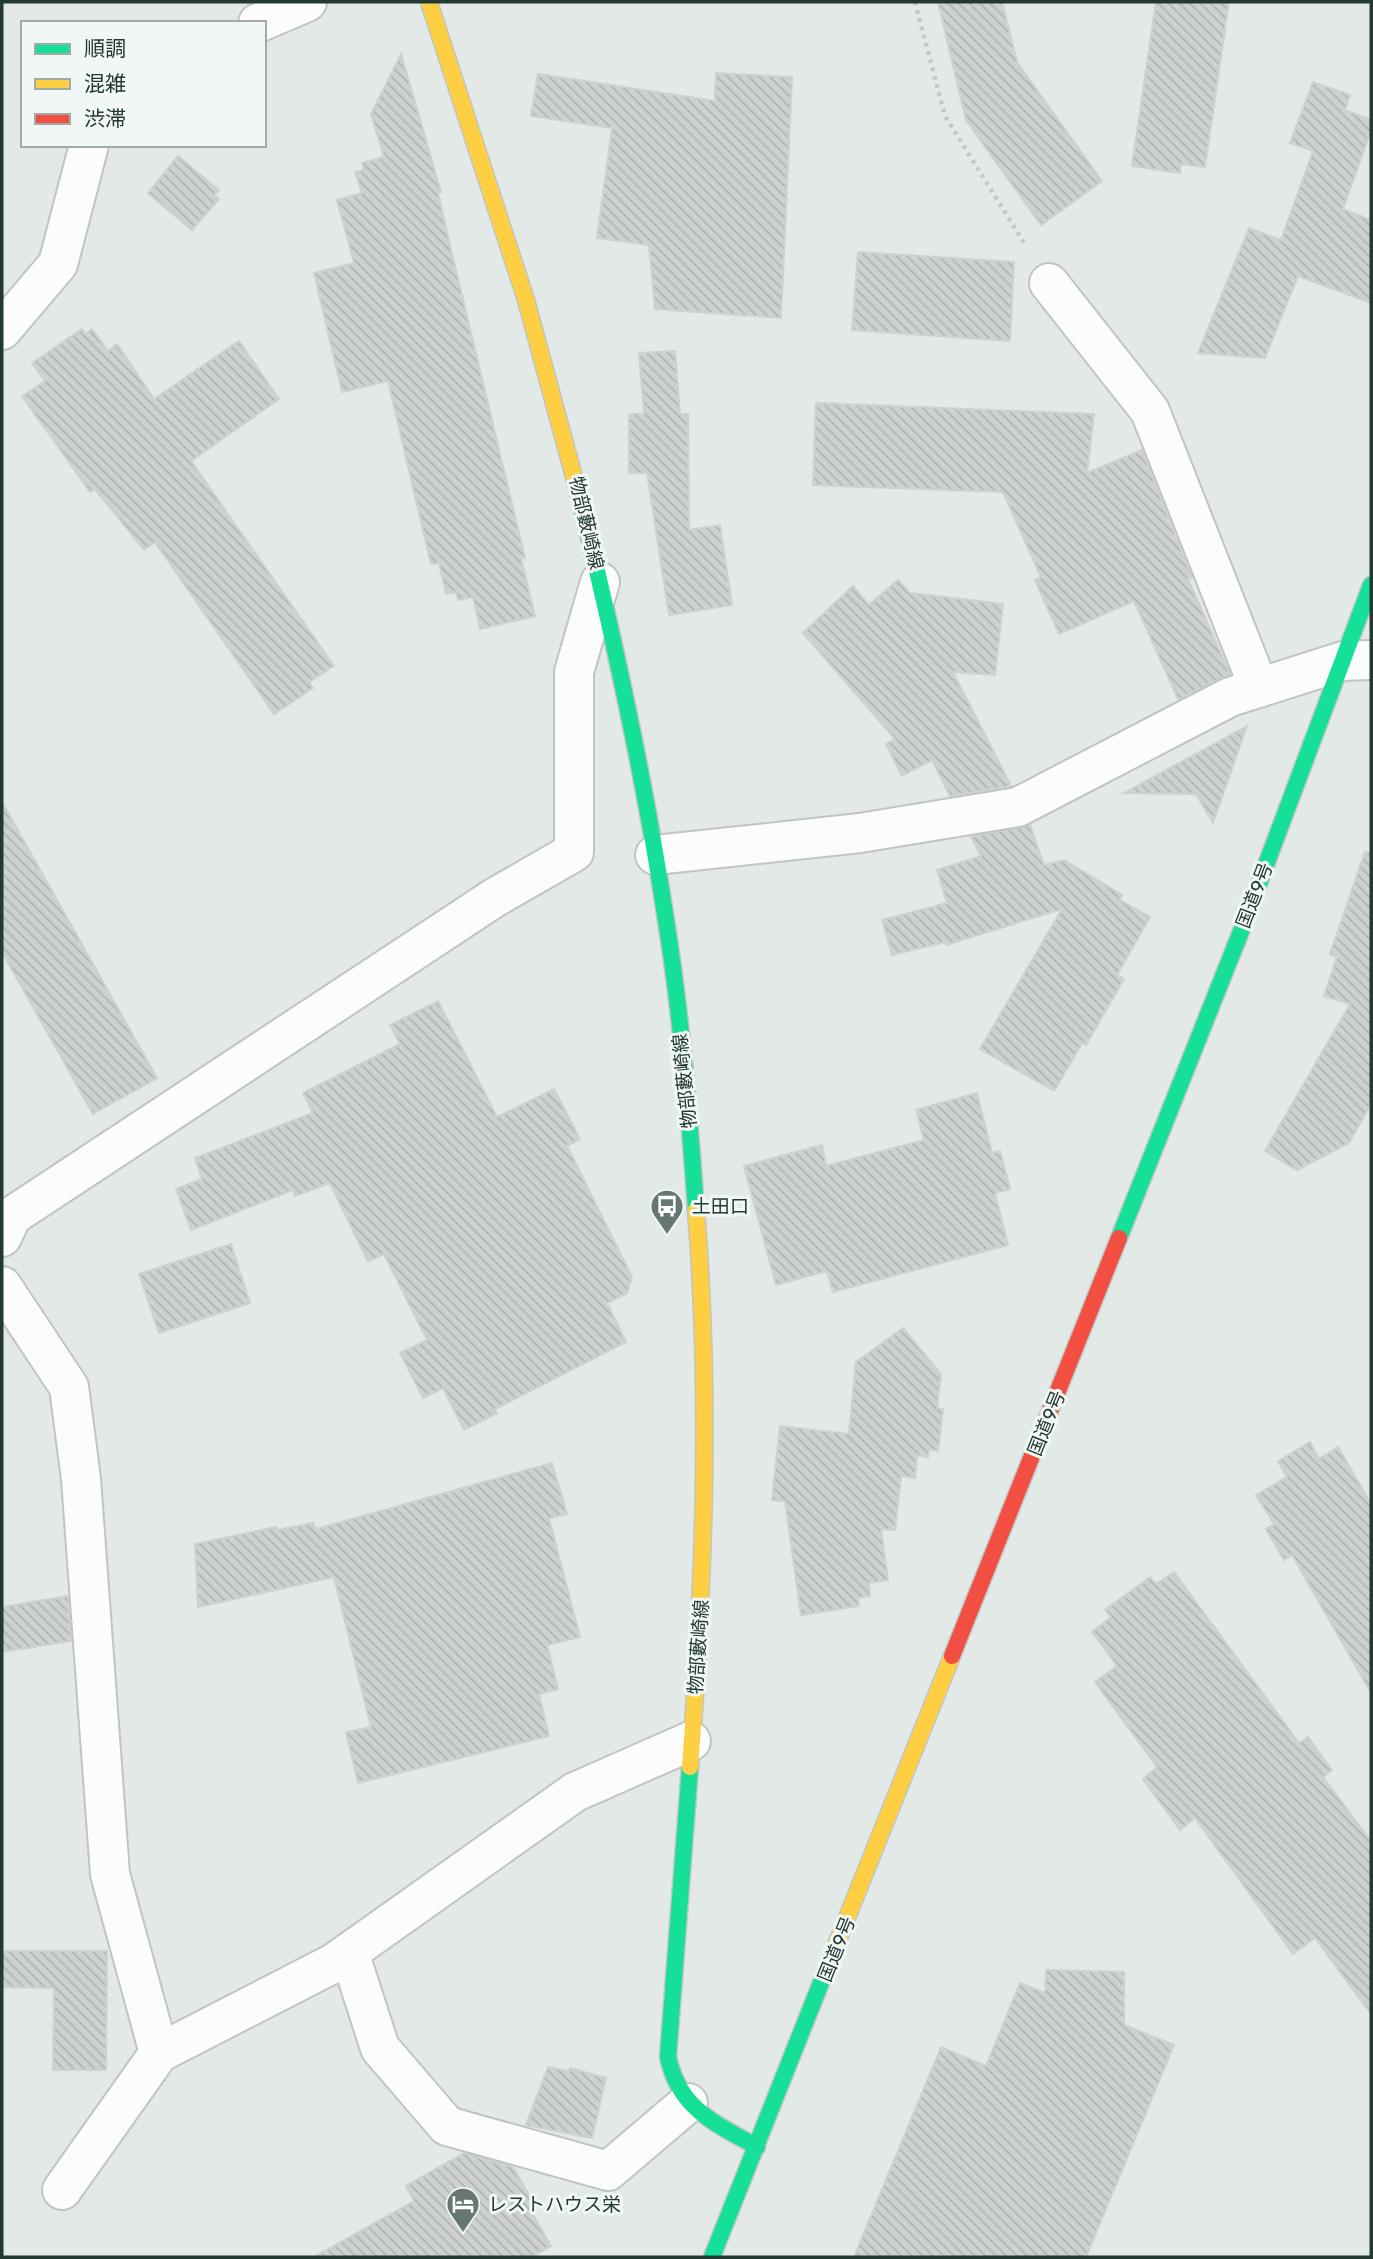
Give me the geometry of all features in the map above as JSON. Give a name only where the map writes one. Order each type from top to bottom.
[{"type":"main road","name":"物部藪崎線","points":[[429,2],[476,135],[531,314],[580,491],[655,855],[680,1040],[698,1225],[704,1405],[702,1583],[668,2057],[673,2083],[688,2104],[757,2147]]},
{"type":"main road","name":"国道9号","points":[[712,2257],[1240,934],[1357,661],[1371,585]]},
{"type":"street","points":[[263,21],[307,2]]},
{"type":"street","points":[[2,330],[58,264],[88,147]]},
{"type":"street","points":[[1049,283],[1150,411],[1259,688]]},
{"type":"street","points":[[2,1237],[12,1216],[494,898],[574,852],[574,673],[600,582]]},
{"type":"street","points":[[655,855],[860,833],[1018,807],[1230,697],[1357,661]]},
{"type":"street","points":[[2,1286],[69,1387],[81,1479],[110,1874],[159,2053]]},
{"type":"street","points":[[62,2190],[159,2053],[349,1952],[575,1792],[691,1741]]},
{"type":"street","points":[[349,1952],[380,2048],[447,2126],[608,2171],[688,2104]]},
{"type":"path","points":[[915,2],[945,116],[1049,283]]},
{"type":"building","points":[[938,2],[1002,2],[1017,62],[1102,181],[1041,225],[966,120]]},
{"type":"building","points":[[1156,2],[1229,2],[1205,167],[1181,164],[1180,173],[1132,166]]},
{"type":"building","points":[[401,54],[441,192],[438,193],[525,558],[521,558],[535,616],[480,629],[473,597],[458,600],[456,592],[446,594],[439,563],[431,564],[388,381],[342,392],[314,273],[354,263],[337,200],[362,193],[355,172],[364,170],[362,163],[384,157],[371,114]]},
{"type":"building","points":[[716,73],[792,77],[781,318],[655,309],[649,245],[597,238],[612,128],[531,116],[538,74],[715,101]]},
{"type":"building","points":[[1313,82],[1350,95],[1345,110],[1371,120],[1371,130],[1343,209],[1371,220],[1371,303],[1298,276],[1265,358],[1198,353],[1249,228],[1281,240],[1313,151],[1290,143]]},
{"type":"building","points":[[178,156],[219,190],[214,195],[219,199],[192,230],[148,193]]},
{"type":"building","points":[[858,252],[1014,262],[1010,341],[852,330]]},
{"type":"building","points":[[82,329],[85,334],[92,329],[108,351],[117,344],[154,399],[239,341],[279,399],[191,461],[334,666],[309,682],[313,688],[274,714],[155,542],[144,550],[95,489],[90,492],[22,396],[45,381],[32,363]]},
{"type":"building","points":[[675,351],[680,414],[688,414],[689,530],[720,525],[732,605],[669,615],[647,473],[629,473],[629,414],[644,414],[639,353]]},
{"type":"building","points":[[816,403],[1094,414],[1087,473],[1142,450],[1192,578],[1188,579],[1230,674],[1178,699],[1134,601],[1059,634],[1035,580],[1041,577],[1003,492],[813,485]]},
{"type":"building","points":[[898,580],[910,593],[1003,604],[995,675],[953,672],[1011,786],[950,796],[932,760],[902,776],[886,744],[895,739],[803,633],[853,586],[869,605]]},
{"type":"building","points":[[1247,726],[1213,823],[1196,794],[1124,793]]},
{"type":"building","points":[[2,802],[157,1078],[93,1114],[2,952]]},
{"type":"building","points":[[1030,825],[1044,865],[1064,860],[1122,895],[1120,900],[1150,917],[1117,975],[1124,979],[1086,1045],[1083,1042],[1054,1091],[980,1049],[1062,909],[946,945],[945,942],[892,955],[882,920],[947,903],[937,870],[981,856],[971,837]]},
{"type":"building","points":[[1365,852],[1371,853],[1371,1104],[1349,1143],[1297,1170],[1265,1151],[1350,1004],[1324,996],[1337,957],[1330,954]]},
{"type":"building","points":[[438,1001],[497,1117],[554,1089],[580,1139],[567,1146],[632,1277],[627,1293],[607,1303],[626,1342],[495,1409],[497,1413],[464,1430],[443,1388],[423,1398],[400,1353],[427,1340],[384,1254],[368,1262],[330,1183],[295,1196],[293,1190],[191,1230],[176,1189],[202,1179],[195,1158],[313,1113],[303,1093],[400,1044],[390,1025]]},
{"type":"building","points":[[977,1093],[992,1153],[1000,1151],[1010,1189],[995,1193],[1008,1245],[833,1292],[827,1271],[776,1285],[744,1166],[822,1145],[826,1166],[924,1140],[916,1110]]},
{"type":"building","points":[[231,1244],[250,1303],[159,1333],[139,1274]]},
{"type":"building","points":[[903,1328],[941,1374],[937,1408],[943,1409],[938,1451],[929,1449],[928,1457],[917,1455],[915,1478],[901,1476],[895,1530],[881,1529],[888,1580],[869,1583],[870,1596],[858,1598],[859,1606],[801,1615],[785,1501],[772,1500],[780,1426],[849,1434],[856,1362]]},
{"type":"building","points":[[1310,1442],[1319,1459],[1338,1447],[1371,1504],[1371,1693],[1292,1555],[1284,1560],[1266,1529],[1274,1524],[1256,1495],[1287,1477],[1278,1461]]},
{"type":"building","points":[[552,1463],[567,1514],[549,1518],[580,1637],[547,1645],[558,1689],[539,1694],[549,1736],[358,1783],[346,1732],[371,1727],[334,1577],[198,1607],[195,1544],[276,1527],[277,1530],[313,1523],[316,1529]]},
{"type":"building","points":[[1174,1572],[1299,1743],[1308,1737],[1332,1770],[1323,1777],[1371,1841],[1371,2014],[1315,1938],[1293,1954],[1195,1818],[1180,1830],[1143,1779],[1157,1767],[1095,1682],[1117,1666],[1092,1632],[1111,1617],[1105,1610],[1150,1577],[1156,1584]]},
{"type":"building","points":[[68,1596],[71,1641],[2,1652],[2,1607]]},
{"type":"building","points":[[2,1951],[107,1951],[106,2070],[53,2070],[54,1988],[2,1987]]},
{"type":"building","points":[[1046,1970],[1124,1972],[1124,2025],[1174,2045],[1086,2257],[854,2257],[941,2047],[986,2066],[1020,1983],[1045,1993]]},
{"type":"building","points":[[548,2067],[569,2071],[570,2068],[606,2078],[592,2138],[526,2125]]},
{"type":"building","points":[[464,2153],[513,2167],[536,2207],[531,2211],[551,2246],[531,2257],[314,2257],[414,2201],[406,2186]]},
{"type":"traffic: fast","points":[[577,488],[626,700],[671,951],[696,1210]]},
{"type":"traffic: fast","points":[[1119,1238],[1240,934],[1371,585]]},
{"type":"traffic: fast","points":[[690,1767],[668,2057],[673,2075],[690,2102],[713,2122],[757,2147]]},
{"type":"traffic: fast","points":[[712,2257],[834,1950]]},
{"type":"traffic: slow","points":[[429,2],[526,300],[577,488]]},
{"type":"traffic: slow","points":[[690,1767],[704,1488],[701,1279],[696,1210]]},
{"type":"traffic: slow","points":[[834,1950],[952,1656]]},
{"type":"traffic: jam","points":[[952,1656],[1119,1238]]},
{"type":"place","name":"土田口","points":[[667,1236]]},
{"type":"place","name":"レストハウス栄","points":[[463,2234]]}]
